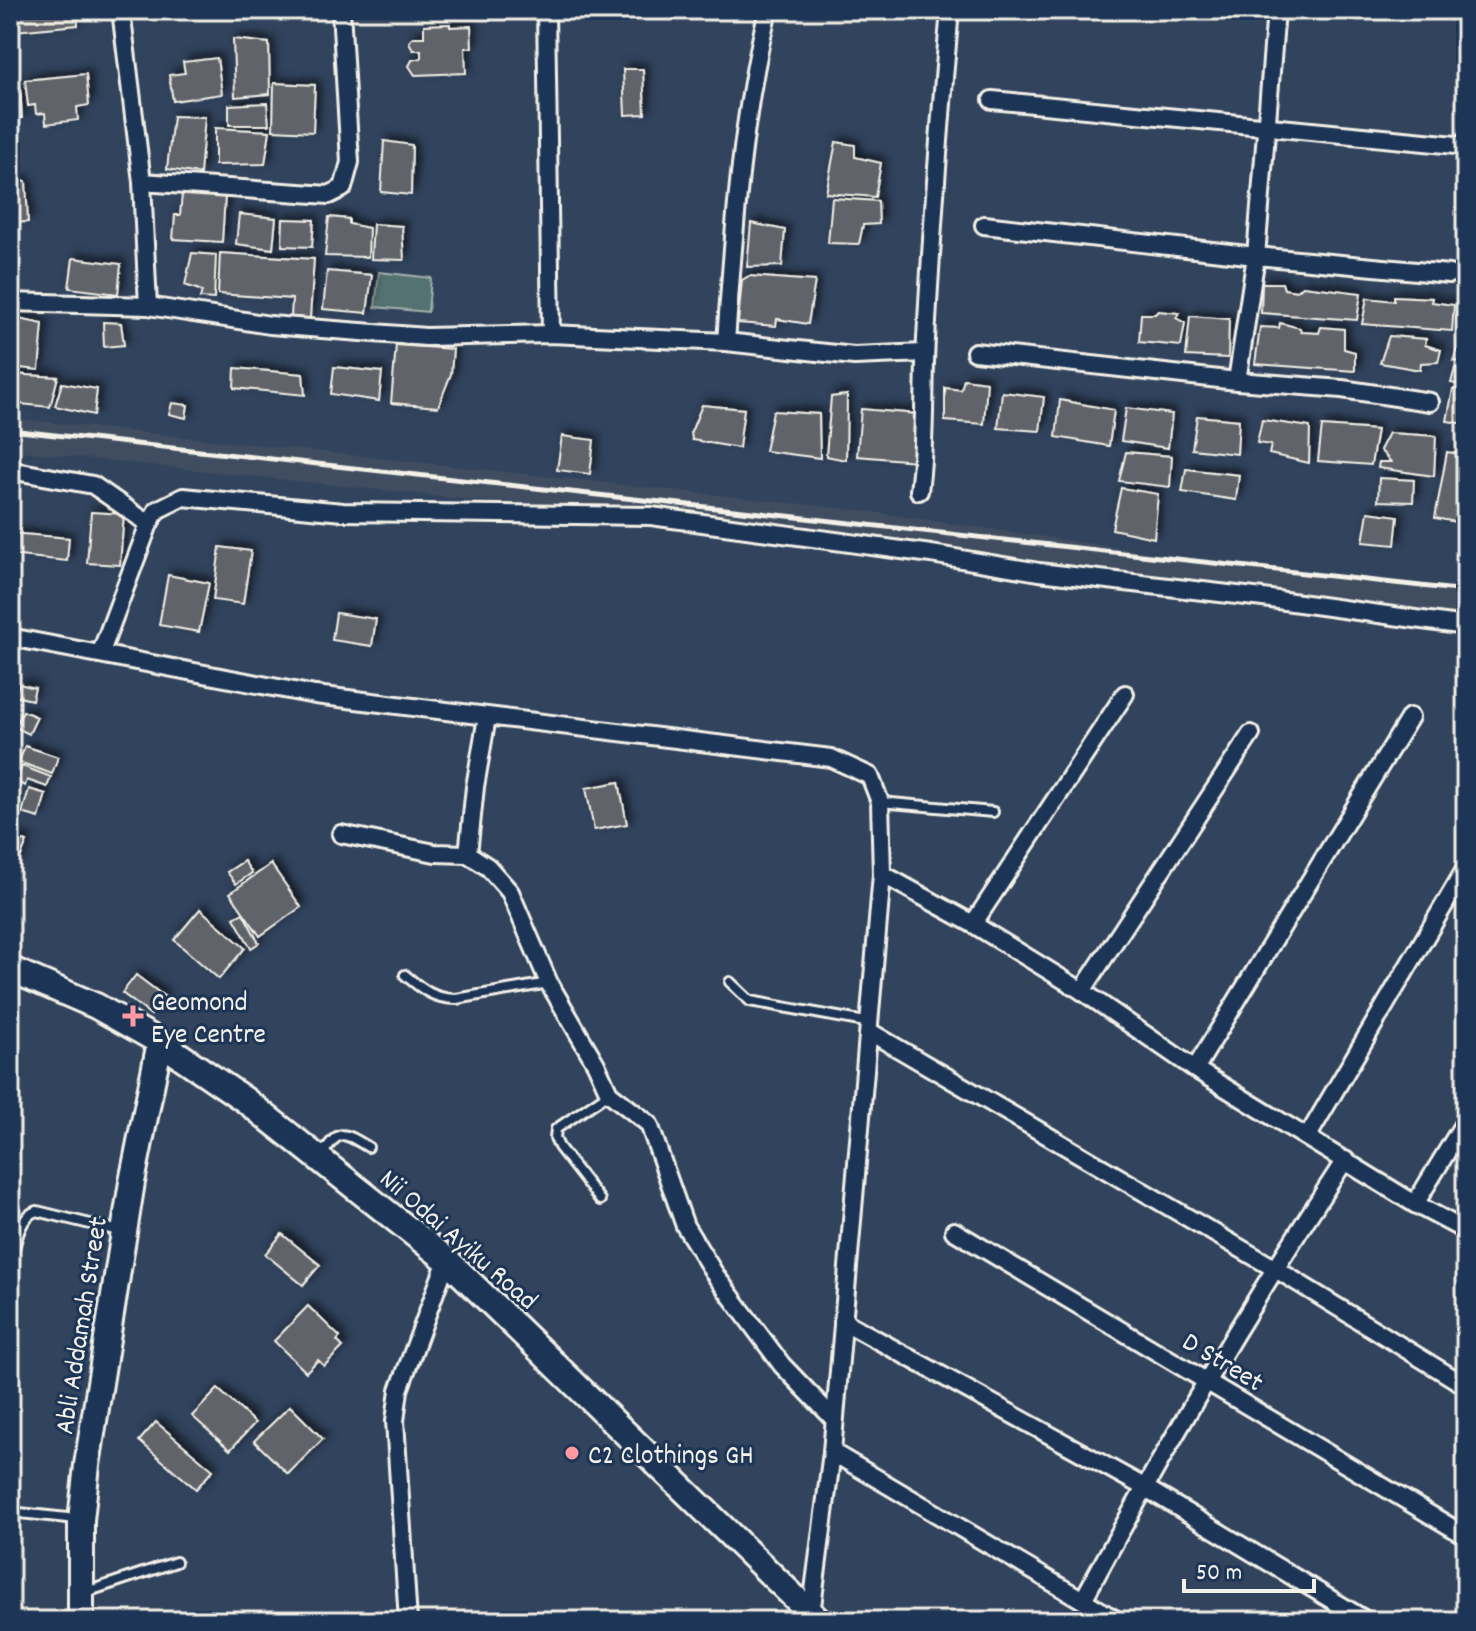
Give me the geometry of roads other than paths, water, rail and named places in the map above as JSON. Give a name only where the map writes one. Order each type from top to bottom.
[{"type":"street","points":[[121,10],[142,182],[148,306]]},
{"type":"street","points":[[142,182],[329,195],[343,188],[350,162],[341,10]]},
{"type":"street","points":[[546,10],[551,334]]},
{"type":"street","points":[[726,342],[739,173],[748,103],[768,10]]},
{"type":"street","points":[[919,491],[923,459],[925,353],[950,10]]},
{"type":"street","points":[[1237,381],[1256,256],[1276,10]]},
{"type":"street","points":[[1453,10],[1466,11]]},
{"type":"street","points":[[992,100],[1466,146]]},
{"type":"street","points":[[984,225],[1449,274]]},
{"type":"street","points":[[10,302],[148,306],[270,325],[426,337],[551,334],[726,342],[854,356],[925,353]]},
{"type":"street","points":[[975,352],[1237,381],[1342,389],[1430,402]]},
{"type":"street","points":[[10,470],[93,485],[149,524]]},
{"type":"street","points":[[101,652],[149,524],[157,510],[183,497],[343,512],[651,516],[1039,572],[1466,626]]},
{"type":"street","points":[[10,637],[315,695],[831,758],[870,776],[880,802],[882,874],[871,1027],[815,1617]]},
{"type":"street","points":[[973,924],[1125,694]]},
{"type":"street","points":[[468,854],[487,717]]},
{"type":"street","points":[[1195,1069],[1410,717]]},
{"type":"street","points":[[1082,991],[1251,734]]},
{"type":"street","points":[[341,834],[435,853],[468,854],[488,867],[510,892],[549,983],[596,1064],[609,1093],[649,1124],[685,1226],[716,1276],[782,1365],[834,1419]]},
{"type":"street","points":[[1308,1136],[1466,868]]},
{"type":"street","points":[[882,874],[973,924],[1082,991],[1195,1069],[1415,1204],[1466,1231]]},
{"type":"street","name":"Nii Odai Ayiku Road","points":[[10,969],[96,1006],[160,1042],[245,1100],[447,1260],[815,1617]]},
{"type":"street","points":[[871,1027],[1466,1386]]},
{"type":"street","name":"Abli Addamah Street","points":[[81,1621],[81,1520],[124,1232],[160,1042]]},
{"type":"street","points":[[1415,1204],[1466,1120]]},
{"type":"street","points":[[1083,1600],[1207,1379],[1274,1268],[1345,1160]]},
{"type":"street","name":"D Street","points":[[954,1231],[1466,1536]]},
{"type":"street","points":[[408,1621],[395,1421],[399,1390],[447,1260]]},
{"type":"street","points":[[843,1321],[1144,1487],[1367,1621]]},
{"type":"street","points":[[832,1452],[1118,1621]]},
{"type":"lane","points":[[880,802],[993,812]]},
{"type":"lane","points":[[405,975],[430,995],[441,999],[549,983]]},
{"type":"lane","points":[[730,982],[750,1001],[871,1027]]},
{"type":"lane","points":[[600,1200],[555,1138],[556,1129],[609,1093]]},
{"type":"lane","points":[[319,1159],[334,1137],[341,1134],[349,1135],[368,1147]]},
{"type":"lane","points":[[10,1264],[24,1219],[37,1211],[124,1232]]},
{"type":"lane","points":[[10,1512],[81,1520]]},
{"type":"lane","points":[[81,1594],[176,1562]]},
{"type":"railway","points":[[10,430],[1466,591]]},
{"type":"place","name":"Geomond Eye Centre","points":[[133,1016]]},
{"type":"place","name":"C2 Clothings GH","points":[[572,1453]]}]
